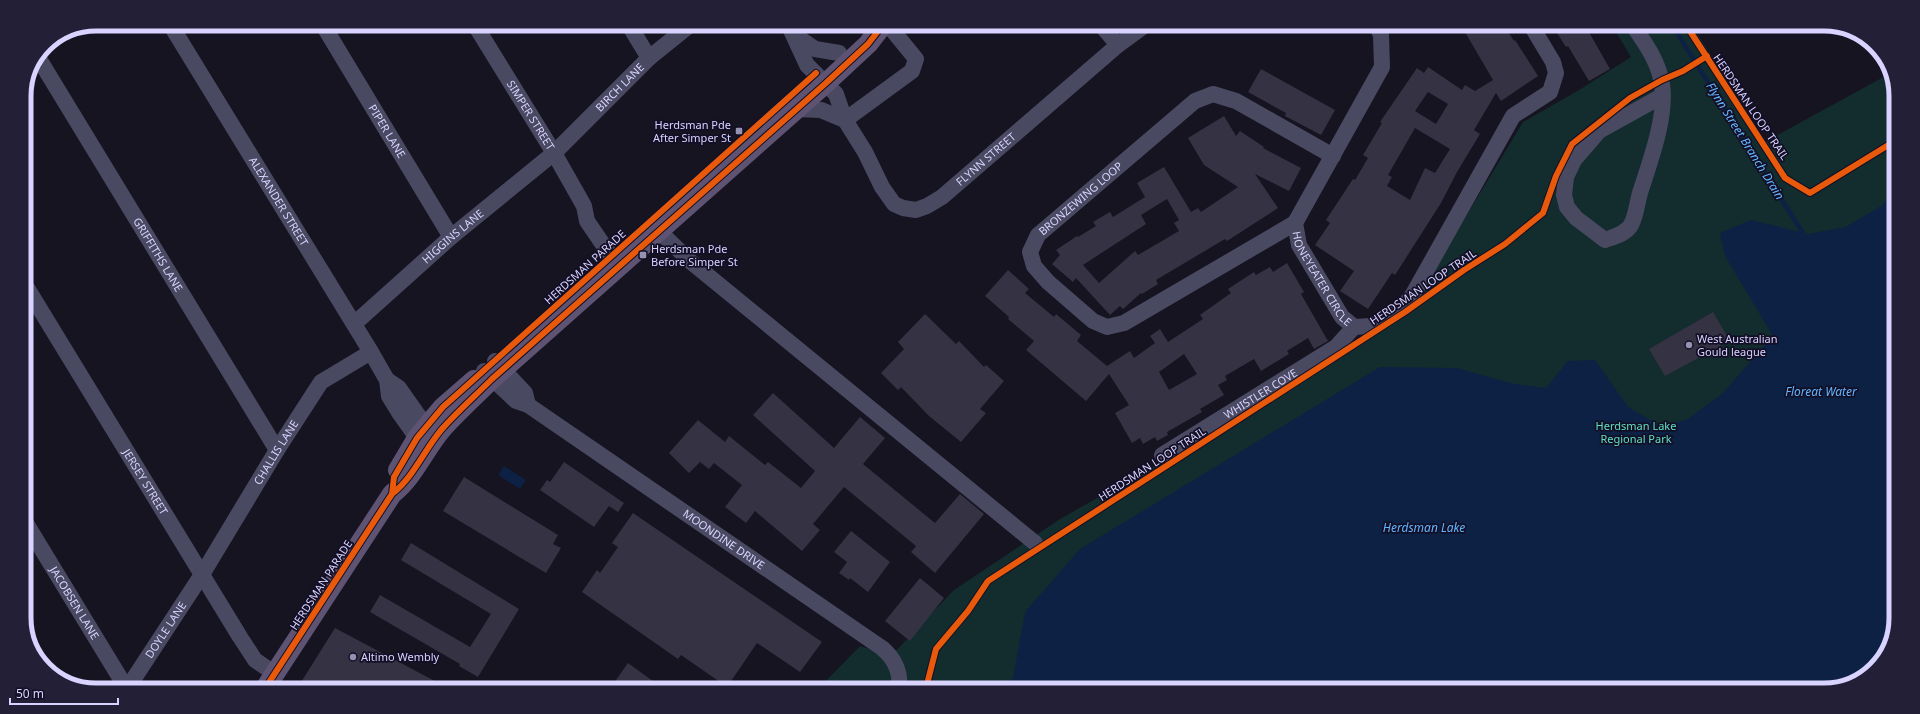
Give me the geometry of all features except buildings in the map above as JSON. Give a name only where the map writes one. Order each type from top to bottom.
[{"type":"main road","name":"HERDSMAN PARADE","points":[[619,259],[659,231],[796,109],[821,78],[839,52],[867,31]]},
{"type":"main road","name":"HERDSMAN PARADE","points":[[270,680],[392,494],[394,478],[427,437],[443,407],[494,370],[821,78],[868,44],[878,31]]},
{"type":"street","name":"ALEXANDER STREET","points":[[174,31],[371,352],[386,380],[389,396],[427,437]]},
{"type":"street","name":"PIPER LANE","points":[[327,31],[451,237]]},
{"type":"street","name":"SIMPER STREET","points":[[479,31],[554,153],[584,206],[587,220],[619,259]]},
{"type":"street","points":[[633,31],[649,58]]},
{"type":"street","name":"BIRCH LANE","points":[[554,153],[649,58],[683,31]]},
{"type":"street","name":"FLYNN STREET","points":[[792,31],[807,65],[836,94],[845,120],[865,152],[882,186],[894,204],[903,208],[916,210],[927,206],[942,197],[1118,45],[1137,31]]},
{"type":"street","points":[[793,31],[815,49],[839,52]]},
{"type":"street","points":[[796,109],[821,110],[845,120],[912,71],[916,59],[893,31]]},
{"type":"street","points":[[1106,31],[1118,45]]},
{"type":"street","name":"HONEYEATER CIRCLE","points":[[1379,31],[1381,35],[1382,67],[1295,223],[1299,245],[1342,317],[1354,327],[1372,326],[1401,308],[1412,296],[1513,116],[1550,92],[1556,73],[1553,62],[1534,31]]},
{"type":"street","points":[[1636,31],[1657,64],[1662,80],[1662,96],[1656,145],[1630,226],[1618,236],[1605,240],[1593,232],[1567,207],[1564,195],[1566,177],[1574,160],[1599,131],[1662,96]]},
{"type":"street","name":"GRIFFITHS LANE","points":[[41,62],[277,450]]},
{"type":"street","name":"BRONZEWING LOOP","points":[[1295,223],[1124,323],[1107,327],[1093,321],[1048,282],[1034,266],[1030,252],[1038,235],[1194,101],[1213,94],[1236,101],[1333,156]]},
{"type":"street","name":"HIGGINS LANE","points":[[354,324],[451,237],[554,153]]},
{"type":"street","points":[[659,231],[690,261],[1036,543]]},
{"type":"street","name":"JERSEY STREET","points":[[31,294],[255,660],[270,680]]},
{"type":"street","name":"WHISTLER COVE","points":[[1162,455],[1336,347],[1354,327]]},
{"type":"street","name":"CHALLIS LANE","points":[[203,573],[277,450],[321,382],[371,352]]},
{"type":"street","name":"MOONDINE DRIVE","points":[[494,370],[525,393],[528,406],[882,648],[891,656],[900,678],[900,683]]},
{"type":"street","name":"JACOBSEN LANE","points":[[31,532],[123,683]]},
{"type":"street","name":"DOYLE LANE","points":[[131,683],[203,573]]},
{"type":"green space","name":"Herdsman Lake","points":[[1615,31],[1696,31],[1765,142],[1886,76],[1889,92],[1889,618],[1886,639],[1876,657],[1867,667],[1853,676],[1841,681],[1824,683],[824,683],[860,646],[891,656],[954,590],[1060,519],[1159,463],[1411,307],[1523,122],[1579,90],[1631,57]]},
{"type":"water","name":"Herdsman Lake","points":[[1889,197],[1889,618],[1886,639],[1876,657],[1867,667],[1853,676],[1841,681],[1824,683],[1007,683],[1013,678],[1025,612],[1080,549],[1380,367],[1457,368],[1514,384],[1546,388],[1568,361],[1595,360],[1628,407],[1662,427],[1688,419],[1723,393],[1773,336],[1725,256],[1720,233],[1751,220],[1808,234],[1846,227],[1881,206]]},
{"type":"water","points":[[504,466],[526,480],[520,489],[498,475]]},
{"type":"waterway","name":"Flynn Street Branch Drain","points":[[1676,31],[1806,238]]},
{"type":"cycle path","points":[[269,683],[392,494],[407,480],[442,429],[492,379],[826,83],[868,44],[878,31]]},
{"type":"cycle path","name":"HERDSMAN LOOP TRAIL","points":[[1690,31],[1785,178],[1810,193],[1889,145]]},
{"type":"cycle path","name":"HERDSMAN LOOP TRAIL","points":[[927,683],[936,649],[968,611],[988,581],[1405,312],[1464,270],[1505,244],[1543,213],[1556,176],[1572,144],[1630,98],[1662,80],[1683,71],[1707,56]]},
{"type":"cycle path","points":[[392,494],[394,477],[417,438],[443,407],[816,73]]},
{"type":"place","name":"Herdsman Pde After Simper St","points":[[739,131]]},
{"type":"place","name":"Herdsman Pde Before Simper St","points":[[643,255]]},
{"type":"place","name":"West Australian Gould league","points":[[1689,345]]},
{"type":"place","name":"Altimo Wembly","points":[[353,657]]},
{"type":"water label","name":"Floreat Water","points":[[1821,392]]},
{"type":"park label","name":"Herdsman Lake Regional Park","points":[[1636,432]]}]
